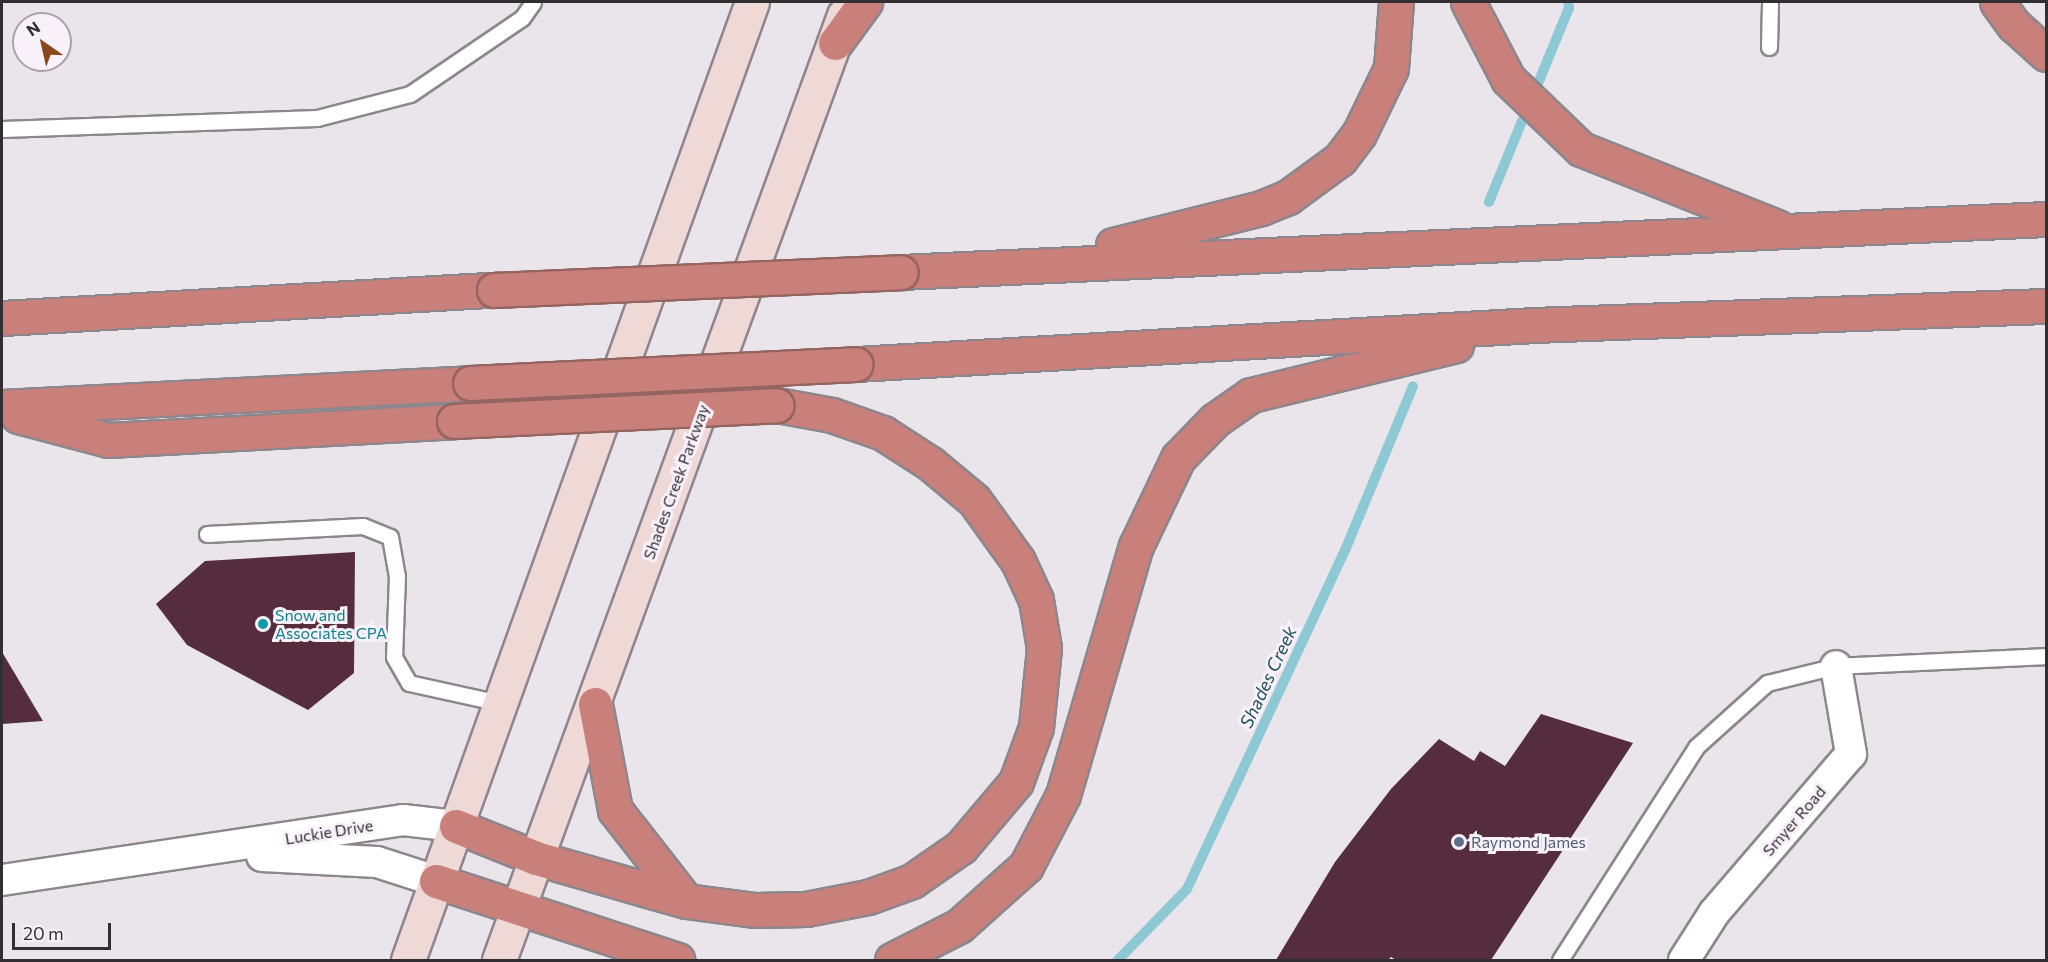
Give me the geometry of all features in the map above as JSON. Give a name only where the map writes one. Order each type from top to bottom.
[{"type":"highway","points":[[835,43],[865,2]]},
{"type":"highway","points":[[1036,264],[1240,215],[1288,197],[1316,179],[1340,159],[1373,109],[1391,68],[1396,2]]},
{"type":"highway","points":[[1468,2],[1508,79],[1581,148],[1787,231]]},
{"type":"highway","points":[[1997,2],[2014,25],[2046,54]]},
{"type":"highway","points":[[2,318],[494,290],[2046,219]]},
{"type":"highway","points":[[2,409],[856,364],[1534,325],[2046,306]]},
{"type":"highway","points":[[892,960],[959,926],[1026,866],[1063,795],[1136,546],[1178,458],[1215,420],[1251,395],[1534,325]]},
{"type":"highway","points":[[2,409],[108,440],[777,405],[832,415],[884,433],[932,464],[974,500],[1018,561],[1036,600],[1044,648],[1036,727],[1016,782],[961,848],[912,880],[868,897],[806,909],[755,910],[686,901],[536,858],[456,826]]},
{"type":"highway","points":[[595,704],[615,810],[686,901]]},
{"type":"highway","points":[[436,881],[677,960]]},
{"type":"main road","points":[[408,960],[752,2]]},
{"type":"main road","name":"Shades Creek Parkway","points":[[498,960],[595,704],[848,2]]},
{"type":"street","name":"Smyer Road","points":[[1684,960],[1714,913],[1851,754],[1836,666]]},
{"type":"street","name":"Luckie Drive","points":[[2,880],[202,853],[403,820],[456,826]]},
{"type":"street","name":"Luckie Drive","points":[[202,853],[377,861],[436,881]]},
{"type":"lane","points":[[2,129],[317,118],[410,94],[522,18],[533,2]]},
{"type":"lane","points":[[1769,47],[1770,2]]},
{"type":"lane","points":[[207,534],[363,526],[390,537],[397,576],[394,657],[409,683],[500,703]]},
{"type":"lane","points":[[1560,960],[1696,747],[1767,683],[1836,666],[2046,656]]},
{"type":"building","name":"Snow and Associates CPA","points":[[355,552],[354,673],[308,710],[187,645],[156,604],[205,561]]},
{"type":"building","points":[[2,652],[43,721],[2,724]]},
{"type":"building","name":"Raymond James","points":[[1541,714],[1633,743],[1491,960],[1396,960],[1391,957],[1388,960],[1276,960],[1335,862],[1391,789],[1439,739],[1474,761],[1480,751],[1505,766]]},
{"type":"waterway","name":"Shades Creek","points":[[1539,81],[1569,8],[1568,2]]},
{"type":"waterway","name":"Shades Creek","points":[[1489,202],[1522,121]]},
{"type":"waterway","name":"Shades Creek","points":[[1118,960],[1187,889],[1346,548],[1413,386]]},
{"type":"place","name":"Snow and Associates CPA","points":[[263,624]]},
{"type":"place","name":"Raymond James","points":[[1459,842]]}]
